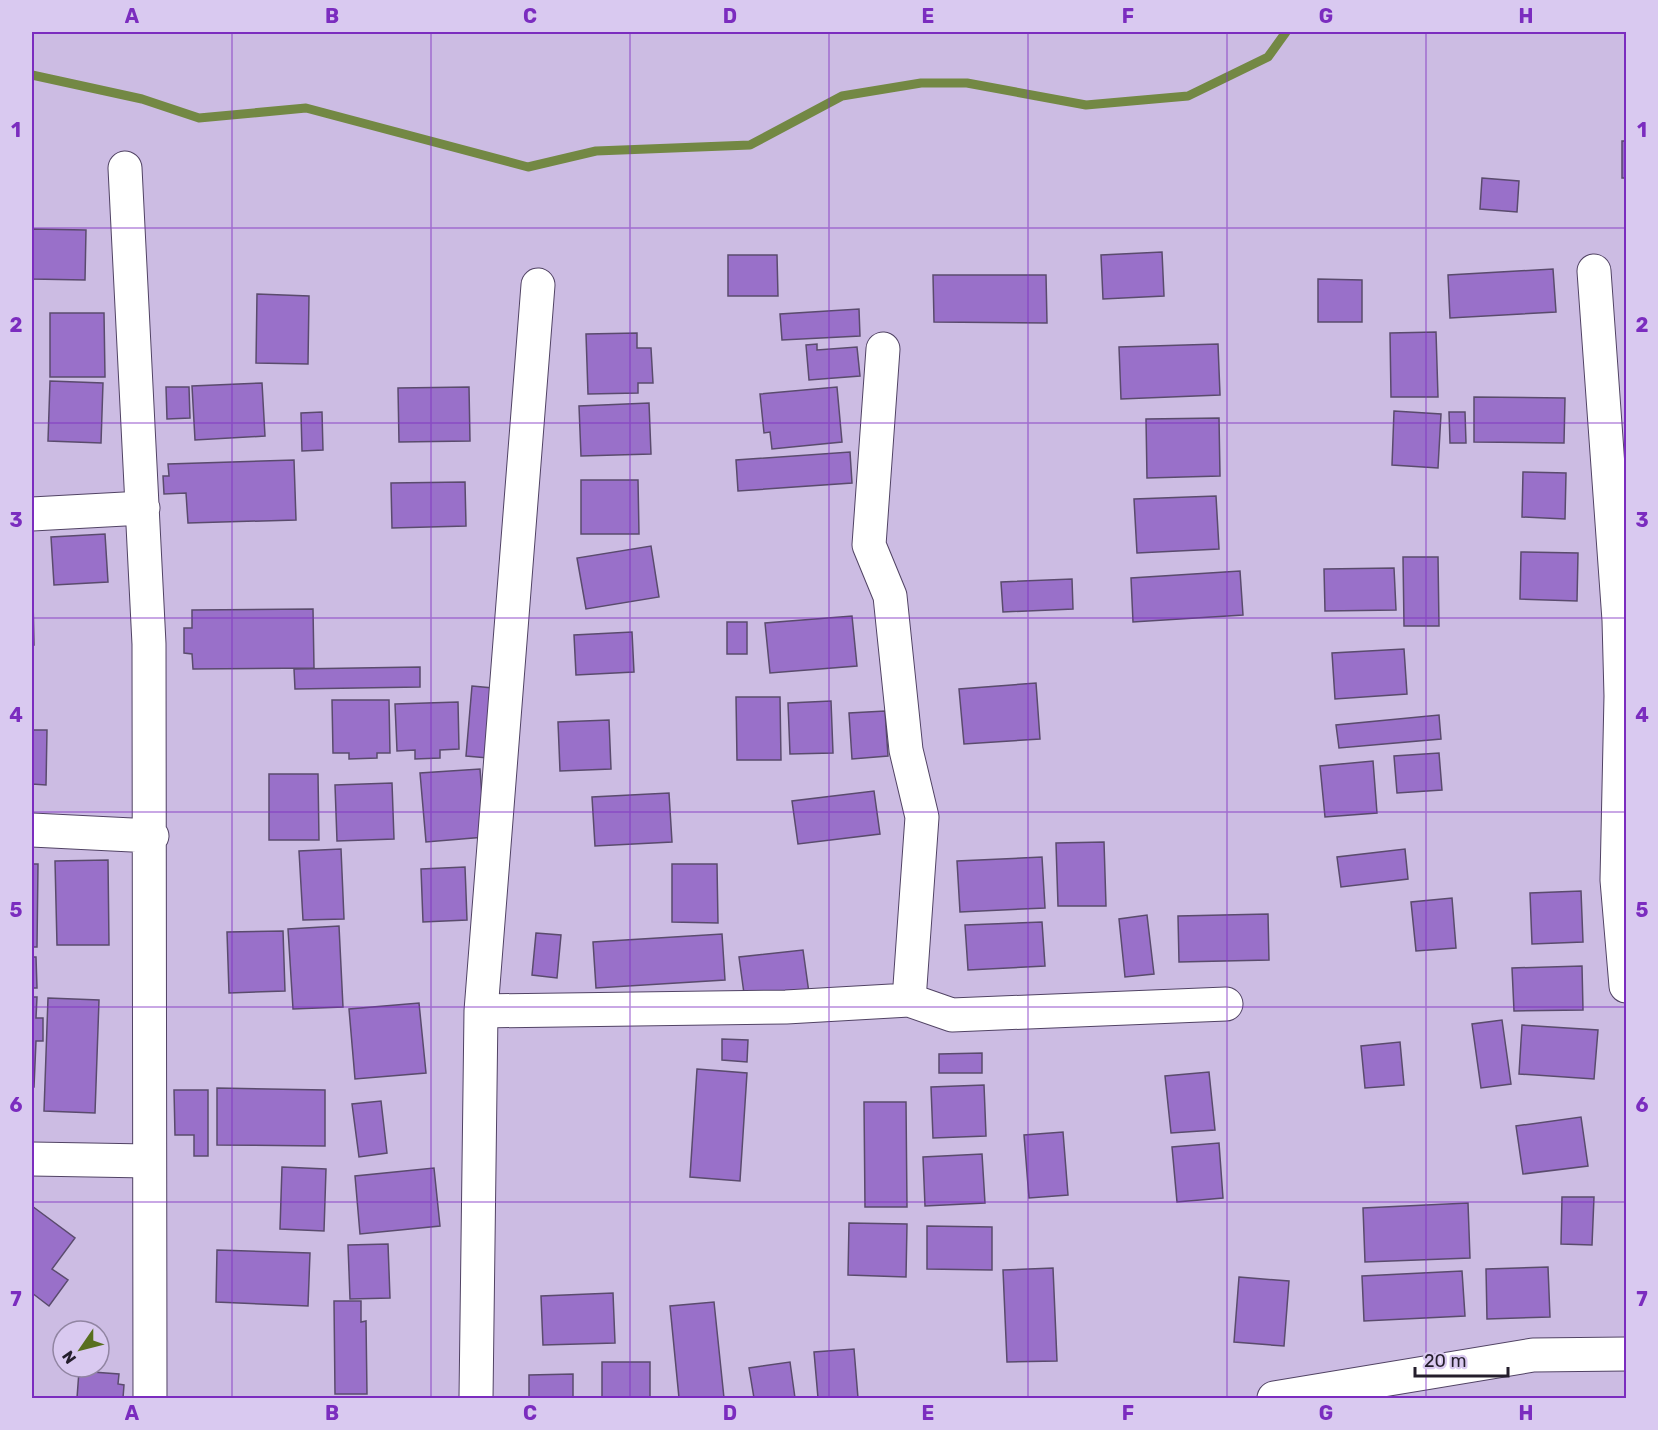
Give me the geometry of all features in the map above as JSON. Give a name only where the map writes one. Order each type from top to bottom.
[{"type":"street","points":[[125,168],[149,644],[152,836],[148,1161],[150,1398]]},
{"type":"street","points":[[1594,271],[1619,620],[1621,696],[1617,880],[1626,986]]},
{"type":"street","points":[[476,1398],[481,1011],[538,285]]},
{"type":"street","points":[[883,348],[869,545],[890,596],[906,750],[922,817],[909,1000]]},
{"type":"street","points":[[32,514],[143,508]]},
{"type":"street","points":[[32,830],[152,836]]},
{"type":"street","points":[[481,1011],[786,1007],[909,1000],[952,1014],[1226,1004]]},
{"type":"street","points":[[32,1159],[148,1161]]},
{"type":"street","points":[[1274,1398],[1533,1355],[1626,1354]]},
{"type":"building","points":[[1622,141],[1626,141],[1626,178],[1622,178]]},
{"type":"building","points":[[1482,178],[1519,181],[1517,212],[1480,209]]},
{"type":"building","points":[[32,229],[86,230],[85,280],[32,279]]},
{"type":"building","points":[[1162,252],[1164,296],[1103,299],[1101,255]]},
{"type":"building","points":[[728,255],[777,255],[778,296],[728,296]]},
{"type":"building","points":[[1553,269],[1556,312],[1450,318],[1448,275]]},
{"type":"building","points":[[933,275],[1046,275],[1047,323],[934,322]]},
{"type":"building","points":[[1318,279],[1362,280],[1362,322],[1318,322]]},
{"type":"building","points":[[257,294],[309,296],[308,364],[256,363]]},
{"type":"building","points":[[859,309],[860,336],[782,340],[780,314]]},
{"type":"building","points":[[50,313],[104,313],[105,377],[50,377]]},
{"type":"building","points":[[1436,332],[1438,397],[1391,397],[1390,333]]},
{"type":"building","points":[[637,333],[637,348],[651,348],[653,383],[638,383],[638,393],[588,394],[586,334]]},
{"type":"building","points":[[817,344],[817,350],[857,347],[860,376],[809,380],[806,345]]},
{"type":"building","points":[[1218,344],[1220,395],[1121,399],[1119,347]]},
{"type":"building","points":[[50,381],[103,383],[101,443],[48,441]]},
{"type":"building","points":[[262,383],[265,436],[195,440],[192,386]]},
{"type":"building","points":[[166,387],[189,387],[190,418],[167,419]]},
{"type":"building","points":[[469,387],[470,441],[399,442],[398,388]]},
{"type":"building","points":[[837,387],[842,442],[772,449],[770,432],[764,433],[760,394]]},
{"type":"building","points":[[1474,397],[1565,398],[1564,443],[1474,442]]},
{"type":"building","points":[[649,403],[651,454],[581,456],[579,406]]},
{"type":"building","points":[[1394,411],[1441,414],[1438,468],[1392,465]]},
{"type":"building","points":[[322,412],[323,450],[302,451],[301,413]]},
{"type":"building","points":[[1449,412],[1465,412],[1466,443],[1450,443]]},
{"type":"building","points":[[1219,418],[1220,476],[1147,478],[1146,419]]},
{"type":"building","points":[[850,452],[852,483],[738,491],[736,460]]},
{"type":"building","points":[[294,460],[296,520],[188,523],[186,493],[164,494],[163,476],[169,476],[168,464]]},
{"type":"building","points":[[1523,472],[1566,473],[1565,519],[1522,517]]},
{"type":"building","points":[[581,480],[638,480],[639,534],[581,534]]},
{"type":"building","points":[[465,482],[466,526],[392,528],[391,483]]},
{"type":"building","points":[[1216,496],[1219,549],[1137,553],[1134,499]]},
{"type":"building","points":[[105,534],[108,582],[54,585],[51,537]]},
{"type":"building","points":[[651,546],[659,597],[586,609],[577,558]]},
{"type":"building","points":[[1521,552],[1578,553],[1577,601],[1520,599]]},
{"type":"building","points":[[32,556],[34,645],[32,645]]},
{"type":"building","points":[[1403,557],[1438,557],[1439,626],[1404,626]]},
{"type":"building","points":[[1394,568],[1396,610],[1325,611],[1324,569]]},
{"type":"building","points":[[1240,571],[1243,615],[1133,622],[1131,578]]},
{"type":"building","points":[[1072,579],[1073,609],[1003,612],[1001,582]]},
{"type":"building","points":[[313,609],[314,668],[193,669],[192,654],[184,653],[184,628],[192,628],[192,610]]},
{"type":"building","points":[[852,616],[857,666],[770,673],[765,623]]},
{"type":"building","points":[[727,622],[747,622],[747,654],[727,654]]},
{"type":"building","points":[[632,632],[634,672],[576,675],[574,635]]},
{"type":"building","points":[[1404,649],[1407,694],[1335,699],[1332,653]]},
{"type":"building","points":[[420,667],[420,687],[295,689],[294,669]]},
{"type":"building","points":[[1036,683],[1040,739],[964,744],[959,689]]},
{"type":"building","points":[[472,686],[493,688],[488,758],[466,756]]},
{"type":"building","points":[[736,697],[780,697],[781,760],[737,760]]},
{"type":"building","points":[[332,700],[389,700],[390,753],[377,753],[377,758],[349,759],[349,753],[333,753]]},
{"type":"building","points":[[831,701],[833,753],[790,754],[788,703]]},
{"type":"building","points":[[458,702],[459,749],[440,750],[440,758],[415,759],[415,750],[397,751],[395,704]]},
{"type":"building","points":[[885,711],[888,756],[852,759],[849,713]]},
{"type":"building","points":[[1439,715],[1441,739],[1339,748],[1336,725]]},
{"type":"building","points":[[609,720],[611,769],[560,771],[558,722]]},
{"type":"building","points":[[32,730],[47,730],[46,785],[32,784]]},
{"type":"building","points":[[1439,753],[1442,790],[1397,793],[1394,756]]},
{"type":"building","points":[[1373,761],[1377,813],[1325,817],[1320,766]]},
{"type":"building","points":[[480,769],[485,837],[426,842],[420,773]]},
{"type":"building","points":[[269,774],[318,774],[319,840],[269,840]]},
{"type":"building","points":[[392,783],[394,839],[337,841],[335,785]]},
{"type":"building","points":[[874,791],[880,834],[798,844],[792,801]]},
{"type":"building","points":[[669,793],[672,842],[595,846],[592,797]]},
{"type":"building","points":[[1104,842],[1106,906],[1058,906],[1056,843]]},
{"type":"building","points":[[341,849],[344,919],[303,920],[299,851]]},
{"type":"building","points":[[1405,849],[1408,879],[1341,887],[1337,857]]},
{"type":"building","points":[[1042,857],[1045,908],[960,912],[957,861]]},
{"type":"building","points":[[108,860],[109,945],[57,945],[55,861]]},
{"type":"building","points":[[32,864],[38,864],[37,947],[32,947]]},
{"type":"building","points":[[672,864],[717,864],[718,923],[672,922]]},
{"type":"building","points":[[465,867],[467,920],[423,922],[421,869]]},
{"type":"building","points":[[1581,891],[1583,942],[1532,944],[1530,893]]},
{"type":"building","points":[[1452,898],[1456,948],[1416,951],[1411,902]]},
{"type":"building","points":[[1268,914],[1269,960],[1179,962],[1178,916]]},
{"type":"building","points":[[1147,915],[1154,974],[1125,977],[1119,919]]},
{"type":"building","points":[[1042,922],[1045,966],[968,970],[965,925]]},
{"type":"building","points":[[339,926],[343,1007],[293,1009],[288,929]]},
{"type":"building","points":[[283,931],[285,991],[229,993],[227,932]]},
{"type":"building","points":[[536,933],[561,935],[557,978],[532,975]]},
{"type":"building","points":[[722,934],[725,980],[596,988],[593,942]]},
{"type":"building","points":[[803,950],[809,993],[745,1001],[739,957]]},
{"type":"building","points":[[32,957],[36,957],[37,988],[32,988]]},
{"type":"building","points":[[1582,966],[1583,1010],[1514,1011],[1512,968]]},
{"type":"building","points":[[32,997],[37,997],[36,1018],[43,1018],[43,1041],[36,1041],[34,1087],[32,1087]]},
{"type":"building","points":[[48,998],[99,1000],[95,1113],[44,1111]]},
{"type":"building","points":[[419,1003],[426,1073],[355,1079],[349,1009]]},
{"type":"building","points":[[1502,1020],[1511,1084],[1481,1088],[1472,1024]]},
{"type":"building","points":[[1522,1025],[1598,1030],[1594,1079],[1519,1074]]},
{"type":"building","points":[[722,1039],[748,1040],[747,1062],[722,1060]]},
{"type":"building","points":[[1400,1042],[1404,1085],[1365,1088],[1361,1046]]},
{"type":"building","points":[[982,1053],[982,1073],[939,1073],[939,1054]]},
{"type":"building","points":[[697,1069],[747,1073],[740,1181],[690,1177]]},
{"type":"building","points":[[1209,1072],[1215,1130],[1171,1133],[1165,1076]]},
{"type":"building","points":[[984,1085],[986,1136],[933,1138],[931,1087]]},
{"type":"building","points":[[217,1088],[325,1090],[325,1146],[217,1145]]},
{"type":"building","points":[[174,1090],[208,1090],[208,1156],[194,1156],[194,1135],[175,1135]]},
{"type":"building","points":[[381,1101],[387,1153],[359,1157],[352,1104]]},
{"type":"building","points":[[864,1102],[906,1102],[907,1207],[865,1207]]},
{"type":"building","points":[[1581,1117],[1588,1166],[1523,1174],[1516,1126]]},
{"type":"building","points":[[1063,1132],[1068,1195],[1029,1198],[1024,1135]]},
{"type":"building","points":[[1219,1143],[1223,1198],[1177,1202],[1172,1147]]},
{"type":"building","points":[[982,1154],[985,1203],[925,1206],[923,1157]]},
{"type":"building","points":[[282,1167],[326,1169],[324,1231],[280,1229]]},
{"type":"building","points":[[434,1168],[440,1226],[360,1234],[355,1176]]},
{"type":"building","points":[[1562,1197],[1594,1197],[1592,1245],[1561,1244]]},
{"type":"building","points":[[1468,1203],[1470,1258],[1365,1262],[1363,1208]]},
{"type":"building","points":[[32,1206],[75,1238],[52,1269],[68,1280],[49,1306],[32,1293]]},
{"type":"building","points":[[849,1223],[907,1224],[906,1277],[848,1275]]},
{"type":"building","points":[[927,1226],[992,1227],[992,1270],[927,1269]]},
{"type":"building","points":[[388,1244],[390,1298],[350,1299],[348,1245]]},
{"type":"building","points":[[217,1250],[310,1253],[308,1306],[216,1302]]},
{"type":"building","points":[[1548,1267],[1550,1317],[1487,1319],[1486,1269]]},
{"type":"building","points":[[1053,1268],[1057,1361],[1007,1362],[1003,1270]]},
{"type":"building","points":[[1462,1271],[1465,1316],[1364,1321],[1362,1276]]},
{"type":"building","points":[[1239,1277],[1289,1281],[1284,1346],[1234,1342]]},
{"type":"building","points":[[613,1293],[615,1343],[543,1345],[541,1296]]},
{"type":"building","points":[[334,1301],[361,1301],[361,1322],[366,1321],[367,1394],[335,1394]]},
{"type":"building","points":[[714,1302],[724,1398],[679,1398],[670,1306]]},
{"type":"building","points":[[854,1349],[858,1398],[818,1398],[814,1352]]},
{"type":"building","points":[[602,1362],[650,1362],[650,1398],[602,1398]]},
{"type":"building","points":[[790,1362],[795,1398],[754,1398],[749,1368]]},
{"type":"building","points":[[111,1373],[119,1374],[118,1384],[124,1385],[123,1398],[77,1398],[78,1379],[111,1379]]},
{"type":"building","points":[[573,1374],[573,1398],[529,1398],[529,1375]]},
{"type":"waterway","points":[[32,75],[142,99],[199,118],[306,108],[528,167],[596,151],[750,145],[842,96],[921,83],[967,83],[1086,105],[1188,96],[1268,57],[1286,32]]}]
